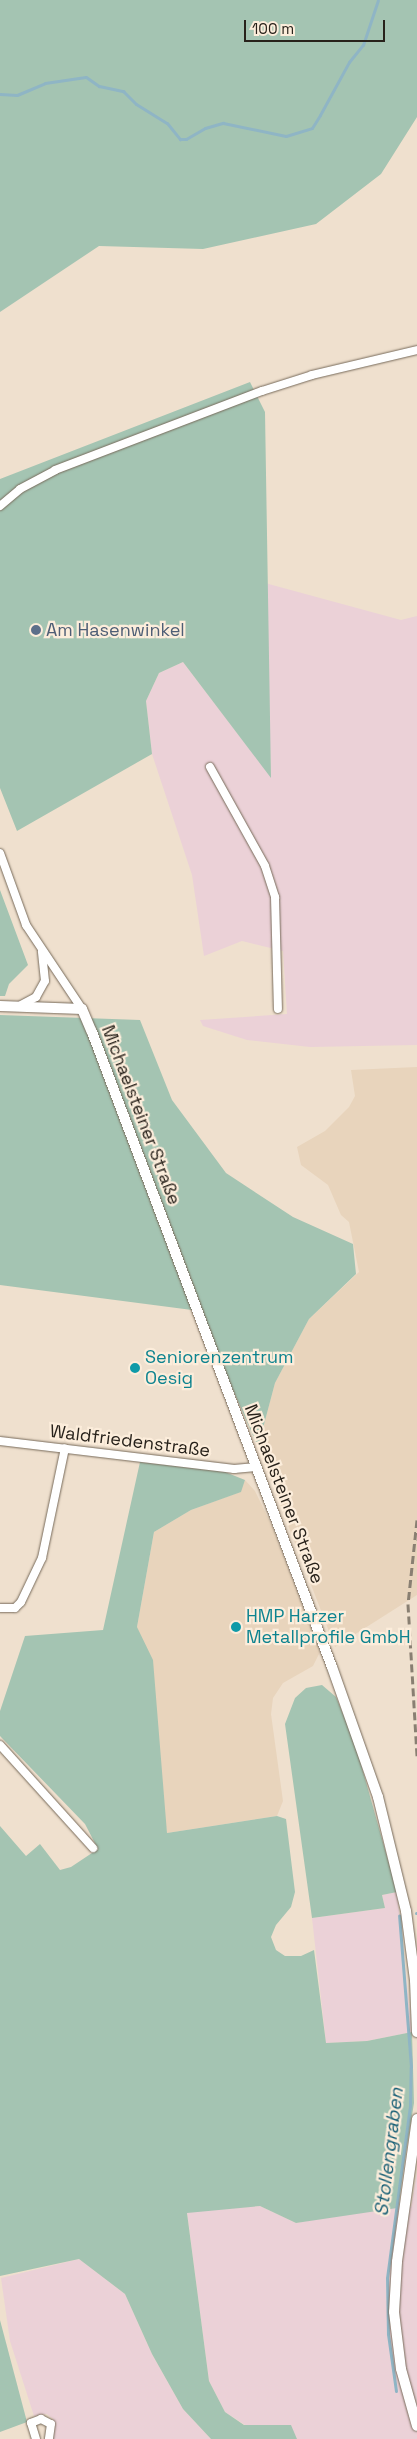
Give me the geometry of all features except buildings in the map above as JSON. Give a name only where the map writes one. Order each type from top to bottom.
[{"type":"street","points":[[0,506],[20,489],[55,470],[262,391],[312,375],[417,350]]},
{"type":"street","points":[[210,767],[265,866],[275,897],[278,1009]]},
{"type":"street","points":[[0,853],[14,898],[42,949],[82,1009]]},
{"type":"street","points":[[18,1006],[36,997],[45,981],[42,949]]},
{"type":"street","points":[[0,1006],[82,1009]]},
{"type":"street","name":"Michaelsteiner Straße","points":[[82,1009],[361,1748],[395,1857],[415,1980],[417,2032]]},
{"type":"street","name":"Waldfriedenstraße","points":[[0,1441],[234,1469],[256,1467]]},
{"type":"street","points":[[0,1608],[15,1608],[21,1602],[40,1565],[53,1517],[65,1448]]},
{"type":"street","points":[[0,1745],[93,1848]]},
{"type":"street","points":[[417,2120],[397,2262],[394,2312],[401,2369],[417,2426]]},
{"type":"street","points":[[36,2439],[31,2423],[41,2419],[51,2424],[49,2439]]},
{"type":"shaded area","points":[[265,583],[401,620],[417,616],[417,1045],[310,1047],[247,1040],[203,1026],[200,1020],[287,1014],[283,951],[242,941],[204,956],[192,875],[152,754],[146,701],[159,673],[183,662],[271,777]]},
{"type":"shaded area","points":[[417,1067],[417,1595],[335,1647],[258,1447],[275,1383],[309,1319],[359,1272],[349,1222],[341,1215],[328,1185],[301,1165],[297,1147],[325,1131],[349,1107],[355,1096],[351,1070]]},
{"type":"shaded area","points":[[245,1480],[255,1491],[272,1526],[320,1652],[313,1666],[283,1683],[273,1698],[271,1714],[283,1801],[277,1816],[167,1833],[137,1627],[154,1532],[191,1510],[240,1492]]},
{"type":"shaded area","points":[[397,1892],[412,2032],[367,2041],[326,2043],[312,1918],[385,1908],[382,1895]]},
{"type":"shaded area","points":[[417,2172],[417,2439],[297,2439],[290,2425],[245,2425],[225,2412],[209,2381],[187,2212],[260,2206],[296,2223],[373,2209],[411,2207]]},
{"type":"shaded area","points":[[79,2259],[125,2294],[152,2354],[183,2409],[211,2439],[53,2439],[55,2426],[53,2419],[47,2414],[34,2416],[10,2341],[1,2278]]},
{"type":"green space","points":[[0,0],[417,0],[417,117],[381,174],[316,224],[203,249],[99,246],[0,312]]},
{"type":"green space","points":[[250,382],[265,412],[271,778],[183,662],[159,673],[146,701],[152,754],[17,831],[0,788],[0,479]]},
{"type":"green space","points":[[0,890],[28,965],[9,984],[5,996],[0,996]]},
{"type":"green space","points":[[0,1015],[140,1020],[172,1100],[226,1173],[293,1217],[353,1244],[356,1274],[309,1319],[275,1383],[258,1447],[202,1319],[192,1310],[0,1285]]},
{"type":"green space","points":[[140,1462],[225,1472],[245,1480],[241,1492],[191,1510],[154,1532],[137,1627],[153,1660],[167,1833],[277,1816],[286,1819],[295,1892],[291,1907],[276,1925],[271,1937],[276,1950],[285,1956],[301,1956],[314,1950],[326,2043],[367,2041],[412,2032],[414,2103],[397,2208],[296,2223],[260,2206],[187,2213],[209,2381],[225,2412],[244,2425],[291,2425],[297,2439],[211,2439],[183,2409],[152,2354],[125,2294],[79,2259],[0,2276],[0,1826],[26,1856],[40,1844],[60,1870],[71,1867],[98,1849],[85,1824],[0,1736],[0,1711],[25,1636],[103,1630]]},
{"type":"green space","points":[[322,1685],[336,1697],[355,1743],[397,1892],[382,1895],[385,1908],[312,1918],[285,1724],[295,1698],[306,1688]]},
{"type":"green space","points":[[0,2320],[27,2422],[0,2432]]},
{"type":"waterway","points":[[0,94],[17,95],[45,83],[86,77],[99,86],[123,91],[136,104],[167,123],[180,139],[186,139],[205,128],[223,123],[286,136],[312,128],[349,62],[363,45],[378,0]]},
{"type":"waterway","name":"Stollengraben","points":[[396,2391],[388,2334],[387,2278],[410,2106],[411,2067],[399,1915]]},
{"type":"railway","points":[[417,1520],[408,1604],[417,1757]]},
{"type":"place","name":"Am Hasenwinkel","points":[[36,630]]},
{"type":"place","name":"Seniorenzentrum Oesig","points":[[135,1368]]},
{"type":"place","name":"HMP Harzer Metallprofile GmbH","points":[[236,1627]]}]
